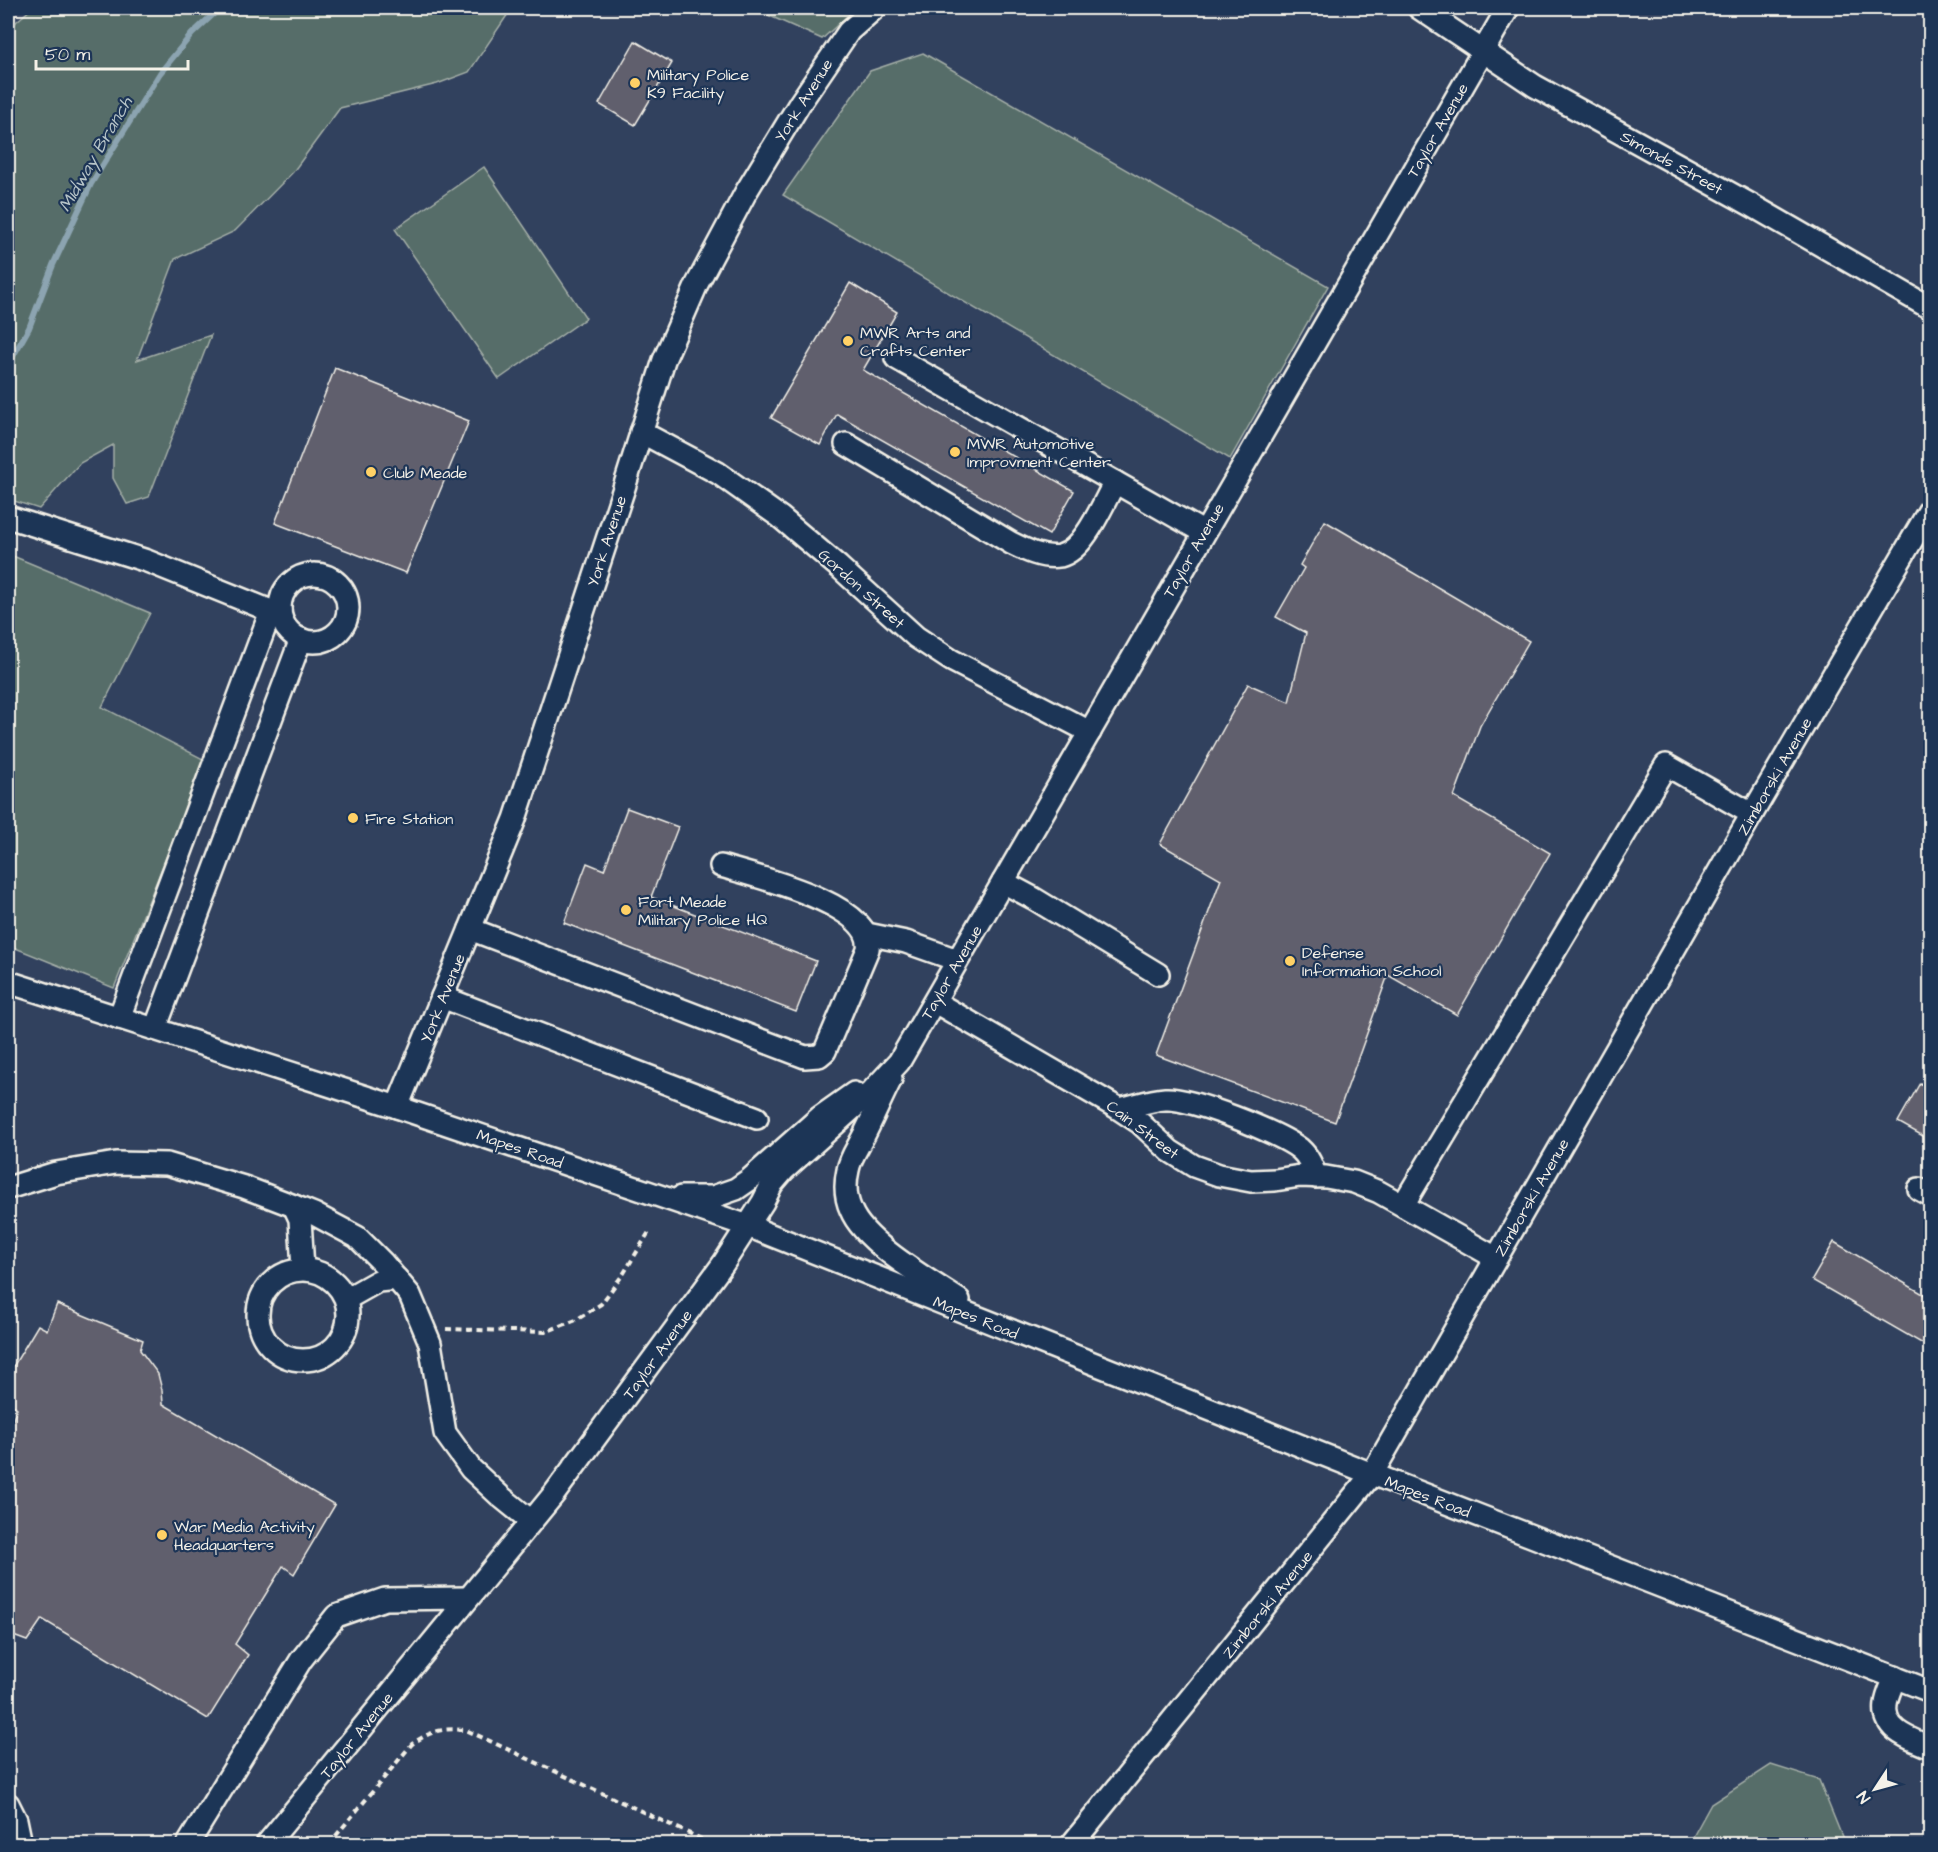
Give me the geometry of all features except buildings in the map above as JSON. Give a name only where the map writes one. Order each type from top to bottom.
[{"type":"street","name":"York Avenue","points":[[397,1107],[515,819],[664,360],[697,284],[746,192],[824,66],[849,31],[874,8]]},
{"type":"street","name":"Simonds Street","points":[[1419,8],[1535,86],[1753,206],[1930,308]]},
{"type":"street","name":"Taylor Avenue","points":[[267,1845],[554,1494],[723,1263],[764,1202],[772,1184],[784,1170],[872,1091],[899,1062],[1203,532],[1508,8]]},
{"type":"street","points":[[896,358],[1203,532]]},
{"type":"street","name":"Gordon Street","points":[[641,432],[718,473],[780,517],[840,567],[916,637],[951,660],[1090,732]]},
{"type":"street","points":[[846,444],[1011,543],[1044,556],[1060,556],[1073,549],[1083,539],[1115,482]]},
{"type":"street","name":"Zimborski Avenue","points":[[1072,1845],[1372,1474],[1930,509]]},
{"type":"street","points":[[8,517],[147,561],[276,610],[286,628],[296,637],[308,642],[321,641],[334,636],[343,626],[348,614],[347,600],[342,588],[332,579],[320,574],[306,574],[294,580],[285,590],[276,610],[119,1018]]},
{"type":"street","points":[[155,1029],[301,639]]},
{"type":"street","points":[[1404,1205],[1666,765],[1752,814]]},
{"type":"street","points":[[470,929],[805,1057],[819,1056],[825,1051],[868,949],[867,934],[841,909],[802,892],[721,866]]},
{"type":"street","points":[[1003,882],[1158,974]]},
{"type":"street","points":[[867,934],[906,942],[957,960]]},
{"type":"street","name":"Mapes Road","points":[[8,982],[397,1107],[748,1226],[1372,1474],[1930,1691]]},
{"type":"street","points":[[442,997],[757,1118]]},
{"type":"street","name":"Cain Street","points":[[935,1002],[1120,1109],[1140,1123],[1170,1151],[1194,1166],[1219,1175],[1251,1181],[1299,1176],[1326,1177],[1354,1182],[1404,1205],[1496,1258]]},
{"type":"street","points":[[663,1197],[713,1197],[736,1189],[820,1117],[899,1062]]},
{"type":"street","points":[[899,1062],[848,1167],[845,1185],[851,1212],[865,1230],[886,1250],[1000,1326]]},
{"type":"street","points":[[1120,1109],[1167,1099],[1199,1106],[1272,1132],[1299,1149],[1310,1160],[1316,1177]]},
{"type":"street","points":[[8,1188],[56,1173],[116,1163],[168,1164],[244,1187],[294,1206],[357,1237],[384,1263],[410,1295],[430,1343],[445,1433],[471,1469],[531,1521]]},
{"type":"street","points":[[294,1206],[300,1220],[303,1269]]},
{"type":"street","points":[[303,1269],[327,1275],[346,1299],[349,1315],[346,1330],[339,1344],[327,1354],[312,1360],[297,1360],[283,1356],[271,1347],[262,1335],[258,1321],[258,1307],[263,1293],[272,1281],[284,1273],[303,1269]]},
{"type":"street","points":[[346,1299],[378,1281],[397,1280]]},
{"type":"street","points":[[188,1845],[301,1660],[336,1616],[384,1599],[468,1598]]},
{"type":"street","points":[[1895,1677],[1885,1706],[1889,1722],[1904,1736],[1930,1747]]},
{"type":"street","points":[[10,1818],[21,1845]]},
{"type":"path","points":[[439,1329],[545,1332],[576,1320],[591,1312],[606,1298],[649,1232]]},
{"type":"path","points":[[329,1845],[412,1744],[427,1734],[447,1728],[466,1730],[712,1845]]},
{"type":"green space","points":[[32,8],[512,8],[469,72],[437,84],[340,108],[293,172],[235,231],[175,259],[137,360],[211,335],[149,497],[127,504],[113,478],[113,445],[80,463],[39,509],[8,499],[8,35],[16,22]]},
{"type":"green space","points":[[752,8],[856,8],[822,39]]},
{"type":"green space","points":[[923,53],[1328,286],[1230,459],[783,195],[870,71]]},
{"type":"green space","points":[[484,167],[586,318],[499,379],[395,229]]},
{"type":"green space","points":[[8,554],[150,613],[102,707],[205,760],[114,988],[8,945]]},
{"type":"green space","points":[[1771,1765],[1819,1780],[1845,1844],[1689,1844],[1711,1804]]},
{"type":"waterway","name":"Midway Branch","points":[[8,365],[29,328],[53,265],[91,184],[160,73],[192,34],[220,8]]},
{"type":"place","name":"Military Police K9 Facility","points":[[635,83]]},
{"type":"place","name":"MWR Arts and Crafts Center","points":[[848,341]]},
{"type":"place","name":"MWR Automotive Improvment Center","points":[[955,452]]},
{"type":"place","name":"Club Meade","points":[[371,472]]},
{"type":"place","name":"Fire Station","points":[[353,818]]},
{"type":"place","name":"Fort Meade Military Police HQ","points":[[626,910]]},
{"type":"place","name":"Defense Information School","points":[[1290,961]]},
{"type":"place","name":"War Media Activity Headquarters","points":[[162,1535]]}]
